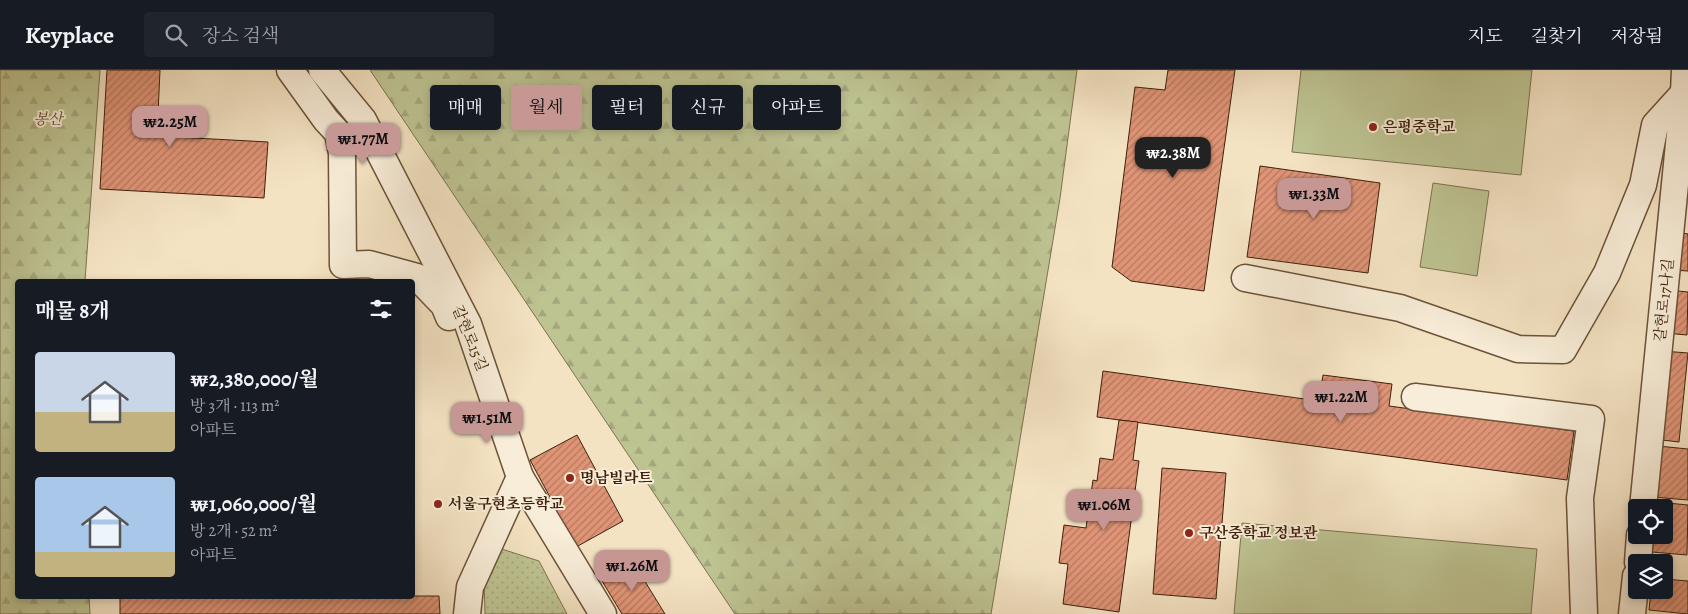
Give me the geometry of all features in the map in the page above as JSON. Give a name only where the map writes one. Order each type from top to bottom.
[{"type":"street","points":[[290,70],[326,120],[338,132],[342,153],[343,265],[369,264],[417,277],[444,305],[466,354],[489,386]]},
{"type":"street","name":"갈현로15길","points":[[322,70],[363,120],[468,324],[520,476],[603,614]]},
{"type":"street","points":[[1245,278],[1400,308],[1518,349],[1563,350],[1607,273],[1643,185],[1655,125],[1686,86]]},
{"type":"street","name":"갈현로17나길","points":[[1644,499],[1686,86]]},
{"type":"street","points":[[1415,398],[1591,419],[1580,498],[1584,614]]},
{"type":"street","points":[[468,614],[470,587],[520,476]]},
{"type":"street","points":[[1632,614],[1634,599]]},
{"type":"green space","name":"봉산","points":[[0,70],[100,70],[85,279],[15,279],[15,599],[89,599],[90,614],[0,614]]},
{"type":"green space","points":[[370,70],[1077,70],[1060,198],[991,614],[735,614]]},
{"type":"green space","points":[[1301,70],[1532,70],[1521,175],[1292,152]]},
{"type":"green space","points":[[1433,183],[1489,191],[1477,276],[1420,267]]},
{"type":"green space","points":[[1242,523],[1537,549],[1531,614],[1234,614]]},
{"type":"green space","points":[[483,543],[539,561],[567,614],[485,614]]},
{"type":"building","points":[[107,70],[160,70],[157,136],[268,142],[264,198],[100,189]]},
{"type":"building","points":[[1168,70],[1235,70],[1204,291],[1131,281],[1112,267],[1135,87],[1165,90]]},
{"type":"building","points":[[1260,166],[1380,183],[1368,273],[1247,257]]},
{"type":"building","points":[[1676,232],[1688,234],[1688,271],[1671,270]]},
{"type":"building","points":[[1669,290],[1688,292],[1687,335],[1665,333]]},
{"type":"building","points":[[1663,351],[1688,353],[1679,442],[1654,439]]},
{"type":"building","points":[[1103,371],[1319,401],[1323,375],[1392,384],[1389,406],[1574,431],[1567,480],[1097,417]]},
{"type":"building","points":[[1119,420],[1138,422],[1133,460],[1139,461],[1119,612],[1063,604],[1068,564],[1059,563],[1064,525],[1086,528],[1093,480],[1097,481],[1100,458],[1113,460]]},
{"type":"building","name":"명남빌라트","points":[[577,435],[623,521],[576,547],[555,509],[562,505],[557,496],[551,499],[530,460]]},
{"type":"building","points":[[1658,446],[1688,449],[1688,500],[1653,497]]},
{"type":"building","name":"구산중학교 정보관","points":[[1162,468],[1226,473],[1216,599],[1153,594]]},
{"type":"building","points":[[1673,504],[1688,505],[1687,555],[1652,552],[1652,544],[1673,544]]},
{"type":"building","points":[[633,562],[665,614],[622,614],[602,581]]},
{"type":"building","points":[[1673,580],[1688,581],[1688,614],[1649,610],[1650,599],[1673,599]]},
{"type":"building","points":[[415,596],[439,596],[440,614],[120,614],[120,599],[415,599]]},
{"type":"place","name":"은평중학교","points":[[1373,127]]},
{"type":"place","name":"명남빌라트","points":[[570,478]]},
{"type":"place","name":"서울구현초등학교","points":[[438,504]]},
{"type":"place","name":"구산중학교 정보관","points":[[1189,533]]}]
